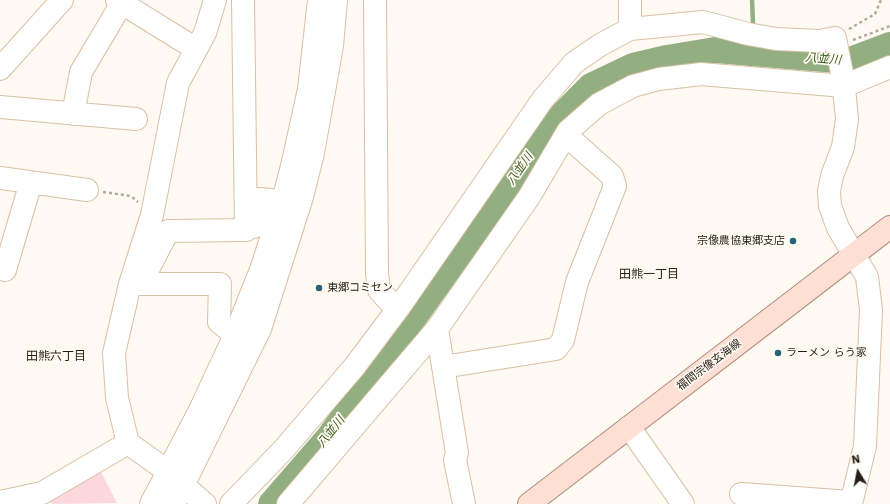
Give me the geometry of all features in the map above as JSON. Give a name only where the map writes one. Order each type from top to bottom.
[{"type":"main road","name":"福間宗像玄海線","points":[[529,504],[890,227]]},
{"type":"street","points":[[0,69],[62,0]]},
{"type":"street","points":[[206,504],[179,495],[167,471],[128,444],[117,398],[114,352],[135,284],[152,215],[178,84],[205,33],[215,0]]},
{"type":"street","points":[[243,0],[246,230]]},
{"type":"street","points":[[151,504],[200,410],[235,335],[262,267],[283,201],[309,89],[319,0]]},
{"type":"street","points":[[179,495],[260,329],[300,204],[313,153],[320,116],[332,46],[336,0]]},
{"type":"street","points":[[375,0],[377,273],[379,290],[390,301],[400,306]]},
{"type":"street","points":[[630,0],[630,29]]},
{"type":"street","points":[[74,114],[81,72],[120,2],[196,49]]},
{"type":"street","points":[[231,504],[289,443],[355,366],[400,306],[543,99],[574,63],[600,45],[630,29],[703,22],[748,34],[776,39],[820,41],[837,44],[847,119],[843,147],[832,176],[830,206],[838,228],[867,277],[871,310],[865,446],[851,503],[741,494]]},
{"type":"street","points":[[288,504],[437,329],[529,197],[566,135],[583,116],[599,104],[633,86],[659,79],[701,74],[843,82],[890,67]]},
{"type":"street","points":[[0,107],[136,119]]},
{"type":"street","points":[[443,367],[556,350],[563,340],[577,282],[615,186],[612,176],[566,135]]},
{"type":"street","points":[[0,178],[87,190]]},
{"type":"street","points":[[5,270],[31,182]]},
{"type":"street","points":[[135,284],[168,231],[253,229],[259,199],[283,201]]},
{"type":"street","points":[[135,284],[220,284],[219,322],[235,335]]},
{"type":"street","points":[[437,329],[457,453],[455,460],[464,504]]},
{"type":"street","points":[[629,427],[683,504]]},
{"type":"street","points":[[0,502],[42,493],[128,444]]},
{"type":"path","points":[[837,44],[875,14],[881,0]]},
{"type":"path","points":[[837,44],[890,26]]},
{"type":"path","points":[[87,190],[131,196],[152,215]]},
{"type":"shaded area","points":[[99,468],[117,503],[52,504],[48,496]]},
{"type":"waterway","points":[[752,0],[753,23]]},
{"type":"waterway","name":"八並川","points":[[271,504],[329,437],[549,128],[591,86],[633,66],[667,58],[715,50],[848,61],[890,45]]},
{"type":"place","name":"宗像農協東郷支店","points":[[793,241]]},
{"type":"place","name":"東郷コミセン","points":[[319,288]]},
{"type":"place","name":"ラーメン らう家","points":[[778,353]]},
{"type":"district","name":"田熊一丁目","points":[[649,274]]},
{"type":"district","name":"田熊六丁目","points":[[56,356]]}]
